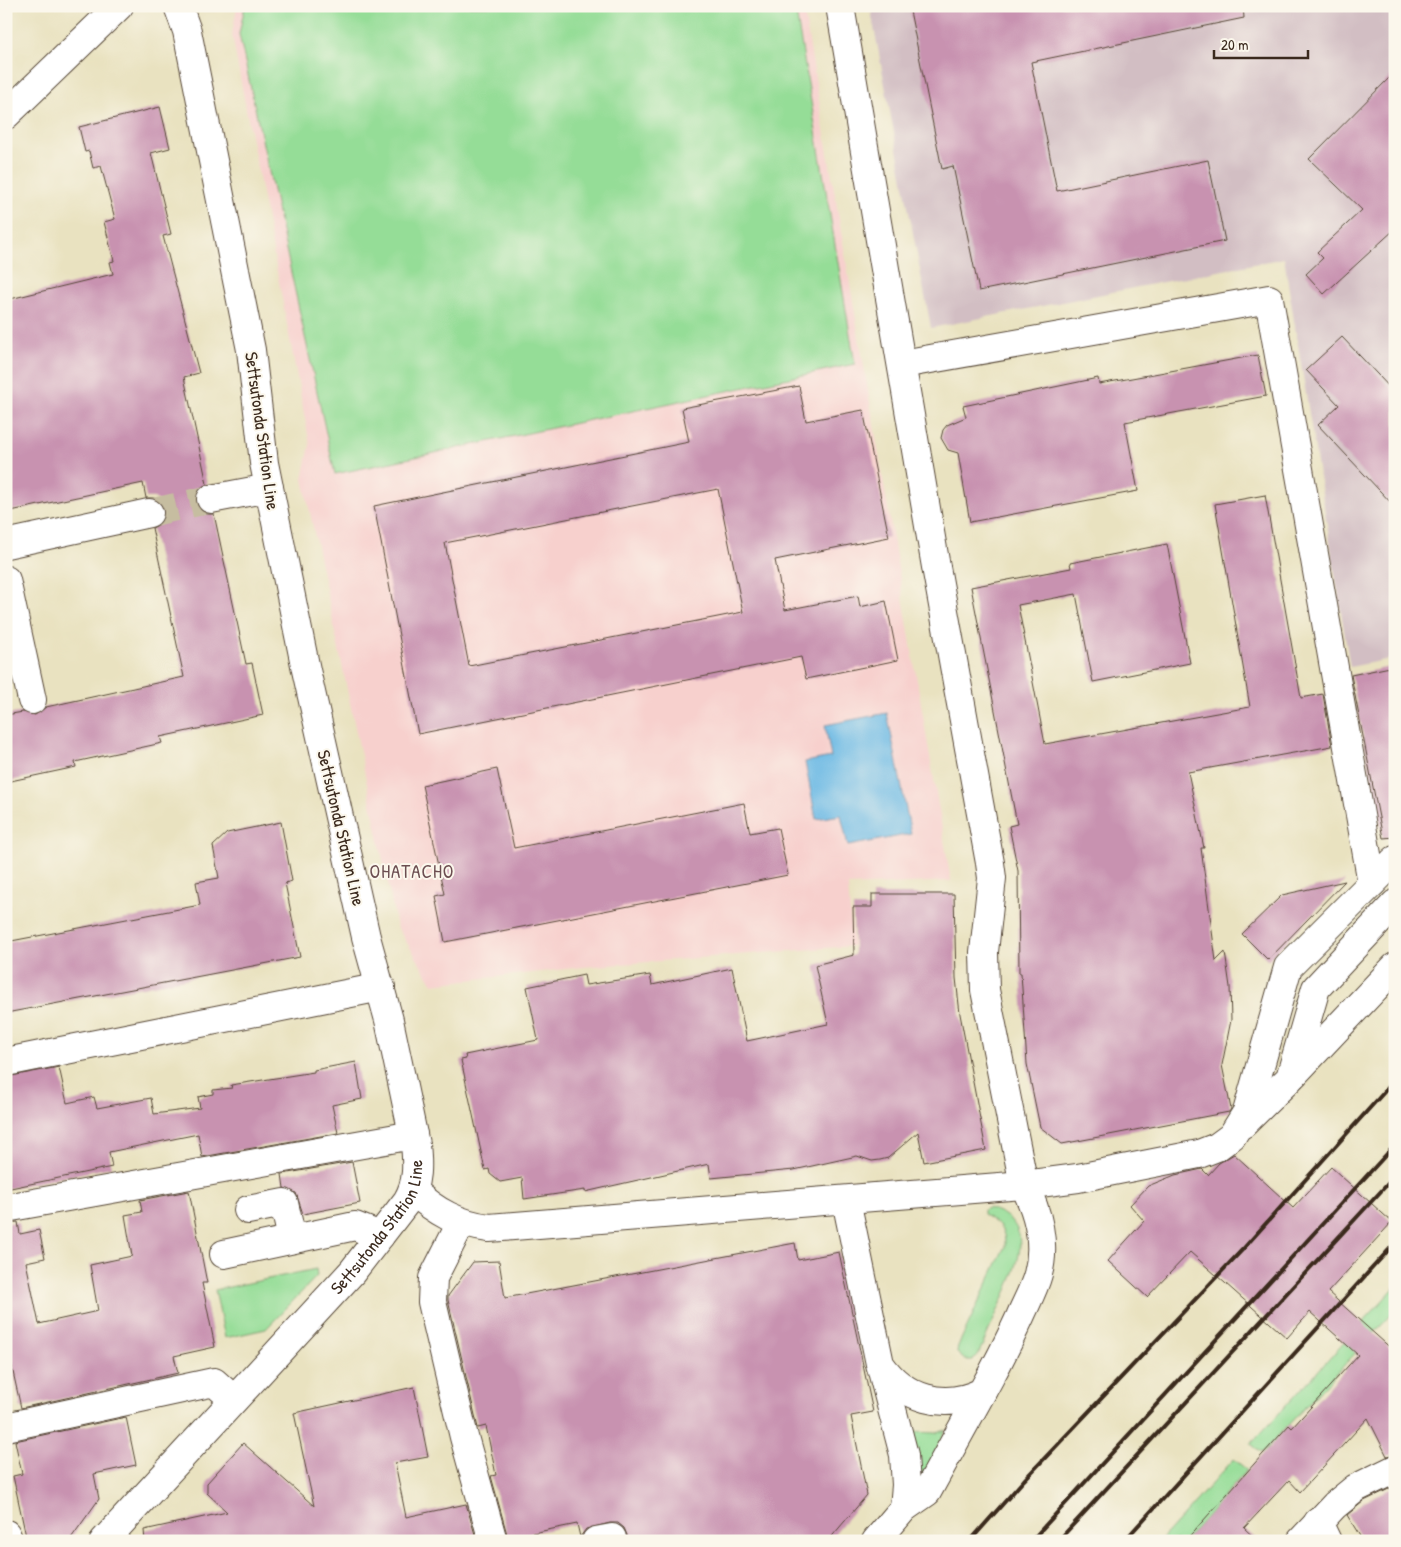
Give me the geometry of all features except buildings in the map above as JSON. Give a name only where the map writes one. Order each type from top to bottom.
[{"type":"main road","points":[[6,115],[119,6]]},
{"type":"main road","name":"Settsutonda Station Line","points":[[104,1541],[352,1272],[413,1191],[417,1164],[413,1135],[381,987],[366,937],[334,798],[269,488],[261,442],[251,350],[187,31],[178,6]]},
{"type":"main road","points":[[840,6],[990,863],[992,878],[984,952],[984,990],[1024,1185],[1034,1206],[1041,1252],[1038,1275],[1004,1354],[927,1492],[904,1508],[876,1541]]},
{"type":"main road","points":[[902,364],[1269,299],[1372,883]]},
{"type":"main road","points":[[211,499],[269,488]]},
{"type":"main road","points":[[6,544],[149,513]]},
{"type":"main road","points":[[6,580],[32,700]]},
{"type":"main road","points":[[1238,1128],[1247,1112],[1288,968],[1395,860]]},
{"type":"main road","points":[[1290,1078],[1316,988],[1395,904]]},
{"type":"main road","points":[[413,1191],[437,1211],[461,1223],[489,1228],[1024,1185],[1078,1178],[1199,1154],[1217,1147],[1238,1128],[1290,1078],[1395,967]]},
{"type":"main road","points":[[6,1062],[381,987]]},
{"type":"main road","points":[[6,1208],[413,1135]]},
{"type":"main road","points":[[846,1200],[880,1364],[902,1446],[906,1475],[904,1508]]},
{"type":"main road","points":[[259,1206],[284,1203],[292,1239]]},
{"type":"main road","points":[[461,1223],[433,1278],[432,1302],[464,1437],[493,1541]]},
{"type":"main road","points":[[231,1248],[292,1239],[355,1226],[380,1236]]},
{"type":"main road","points":[[880,1364],[897,1384],[919,1397],[945,1402],[958,1401],[982,1392]]},
{"type":"main road","points":[[6,1426],[214,1382],[233,1399]]},
{"type":"main road","points":[[1315,1535],[1356,1488],[1395,1469]]},
{"type":"main road","points":[[6,1534],[9,1541]]},
{"type":"shaded area","points":[[237,6],[803,6],[951,881],[848,886],[853,946],[584,967],[433,984],[397,927],[303,479],[310,445],[232,35]]},
{"type":"shaded area","points":[[870,6],[1395,6],[1395,658],[1350,667],[1284,258],[931,328]]},
{"type":"green space","points":[[245,6],[795,6],[855,364],[335,474],[239,34]]},
{"type":"green space","points":[[988,1208],[1004,1215],[1014,1224],[1019,1235],[1018,1261],[978,1355],[973,1360],[965,1360],[957,1353],[958,1346],[1005,1246],[1002,1230],[983,1214],[983,1210]]},
{"type":"green space","points":[[316,1269],[317,1276],[266,1329],[225,1338],[215,1290]]},
{"type":"green space","points":[[1395,1287],[1395,1314],[1393,1313],[1262,1453],[1251,1444]]},
{"type":"green space","points":[[946,1430],[920,1486],[914,1432],[936,1433]]},
{"type":"green space","points":[[1234,1459],[1247,1470],[1185,1541],[1160,1541]]},
{"type":"water","points":[[887,713],[911,834],[848,846],[841,815],[816,819],[805,762],[831,757],[825,725]]},
{"type":"tunnel","points":[[149,513],[211,499]]},
{"type":"railway","points":[[970,1541],[1024,1480],[1243,1249],[1395,1080]]},
{"type":"railway","points":[[1031,1541],[1395,1145]]},
{"type":"railway","points":[[1058,1541],[1395,1176]]},
{"type":"railway","points":[[1124,1541],[1395,1243]]},
{"type":"district","name":"OHATACHO","points":[[412,871]]}]
